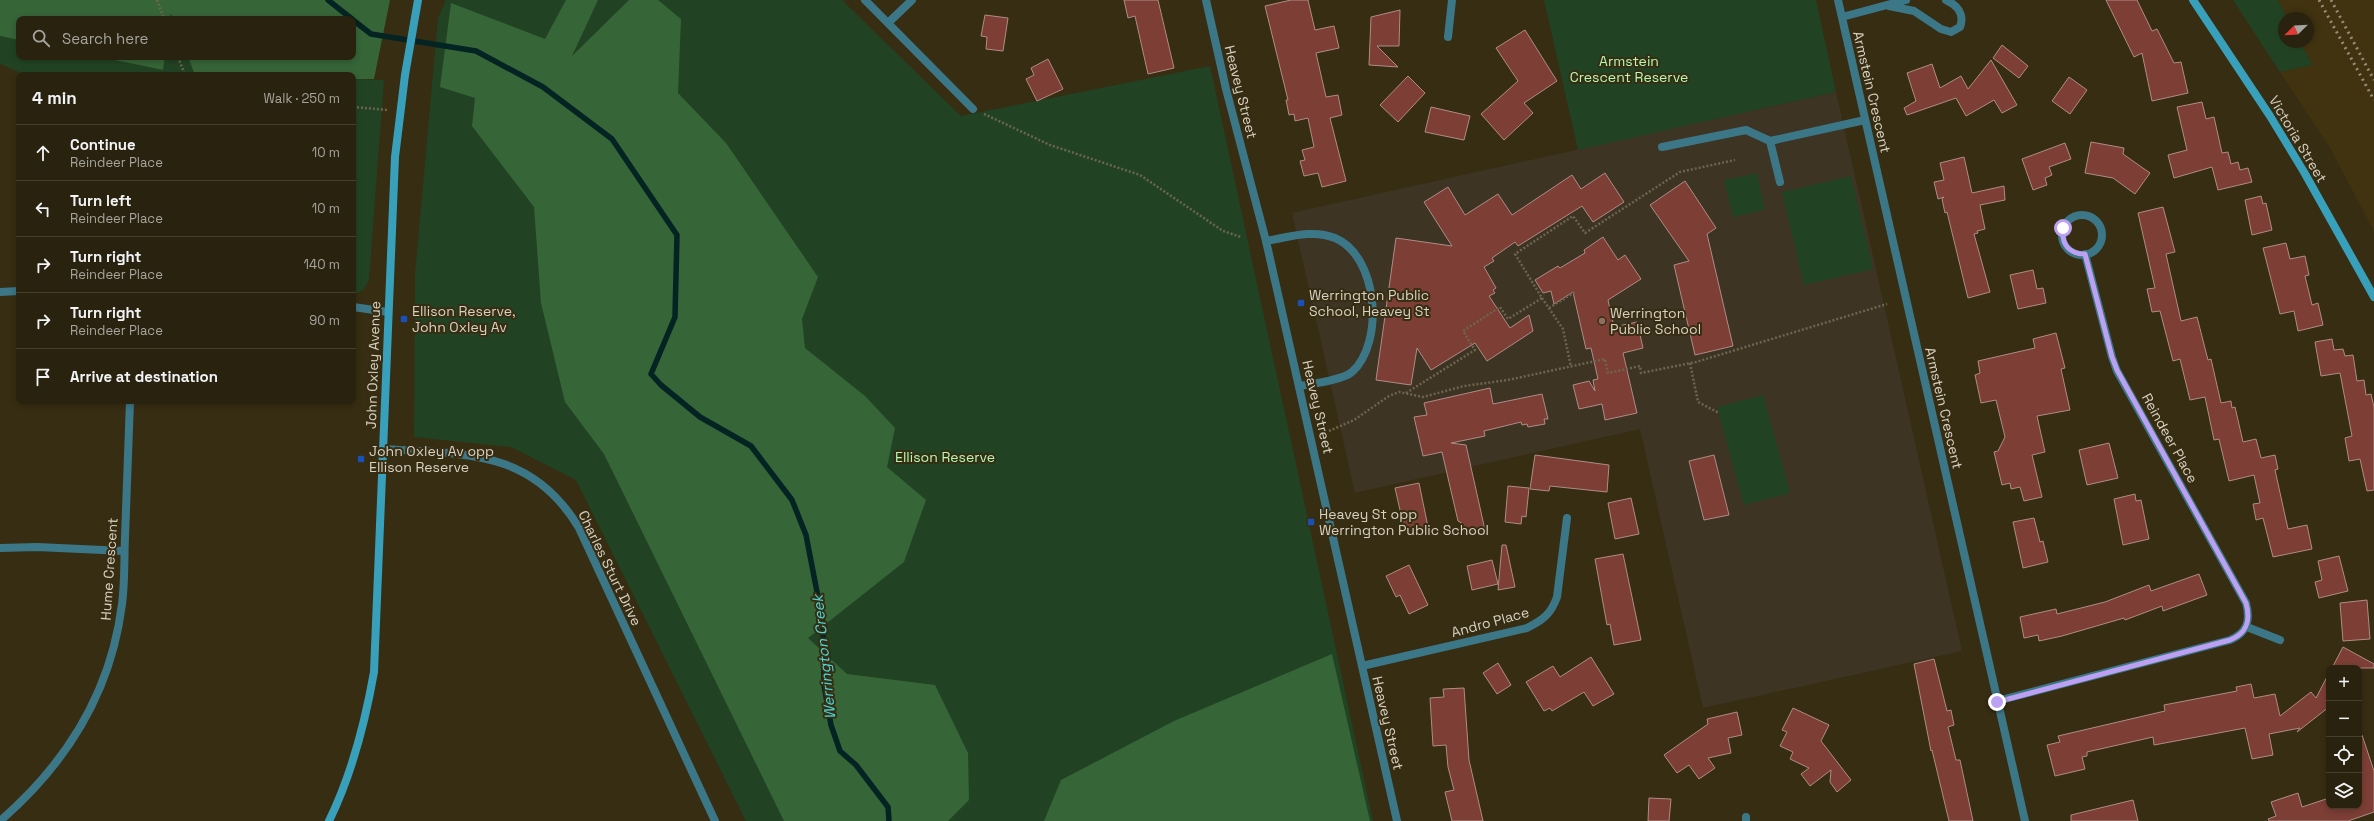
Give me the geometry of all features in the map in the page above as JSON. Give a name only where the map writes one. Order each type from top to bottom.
[{"type":"street","points":[[865,0],[973,109]]},
{"type":"street","points":[[888,23],[912,0]]},
{"type":"street","name":"Heavey Street","points":[[1206,0],[1226,90],[1266,241],[1397,821]]},
{"type":"street","points":[[1448,37],[1452,0]]},
{"type":"street","name":"Armstein Crescent","points":[[1838,0],[2025,821]]},
{"type":"street","points":[[1842,17],[1889,6],[1906,0]]},
{"type":"street","points":[[1889,6],[1914,11],[1941,29],[1951,32],[1960,27],[1962,16],[1957,6],[1946,0]]},
{"type":"street","name":"Victoria Street","points":[[2193,0],[2300,166],[2374,297]]},
{"type":"street","name":"John Oxley Avenue","points":[[329,821],[349,774],[359,740],[374,672],[393,191],[400,111],[417,3]]},
{"type":"street","points":[[1662,147],[1746,130],[1770,141],[1865,120]]},
{"type":"street","points":[[1770,141],[1780,182]]},
{"type":"street","points":[[2077,215],[2083,215],[2095,220],[2102,231],[2100,243],[2096,249],[2085,254],[2072,252],[2063,242],[2063,228],[2066,222],[2077,215]]},
{"type":"street","points":[[1266,241],[1315,233],[1335,238],[1355,252],[1363,266],[1369,284],[1372,304],[1372,321],[1362,357],[1352,373],[1326,381],[1299,386]]},
{"type":"street","name":"Reindeer Place","points":[[2085,254],[2112,357],[2117,370],[2246,603],[2248,616],[2247,627]]},
{"type":"street","points":[[0,292],[16,291]]},
{"type":"street","points":[[356,307],[388,312]]},
{"type":"street","name":"Hume Crescent","points":[[0,821],[41,782],[58,761],[83,722],[98,692],[118,627],[122,603],[130,404]]},
{"type":"street","name":"Charles Sturt Drive","points":[[383,449],[468,454],[488,458],[527,475],[558,499],[579,528],[715,821]]},
{"type":"street","name":"Andro Place","points":[[1362,666],[1527,628],[1544,619],[1553,608],[1557,597],[1567,518]]},
{"type":"street","points":[[0,548],[38,547],[124,551]]},
{"type":"street","points":[[1997,702],[2230,640],[2239,635],[2247,627],[2280,640]]},
{"type":"path","points":[[157,0],[163,16]]},
{"type":"path","points":[[179,60],[184,72]]},
{"type":"path","points":[[356,107],[400,111]]},
{"type":"path","points":[[973,109],[1050,144],[1140,175],[1223,231],[1241,237]]},
{"type":"path","points":[[1571,367],[1562,329],[1515,254],[1573,216],[1585,233],[1680,172],[1735,160]]},
{"type":"path","points":[[1549,308],[1575,292]]},
{"type":"path","points":[[1406,394],[1475,350],[1463,331],[1500,307],[1508,319],[1542,298]]},
{"type":"path","points":[[1329,431],[1354,420],[1389,396],[1399,392],[1423,397],[1464,386],[1508,380],[1605,359],[1608,373],[1640,366],[1641,373],[1690,363],[1887,304]]},
{"type":"path","points":[[1690,363],[1698,402],[1719,413]]},
{"type":"shaded area","points":[[2278,0],[2374,0],[2374,231],[2330,148],[2280,72],[2312,65],[2303,48],[2314,48],[2314,12],[2284,12]]},
{"type":"shaded area","name":"Werrington Public School","points":[[1836,92],[1962,651],[1703,708],[1640,429],[1355,493],[1292,213]]},
{"type":"green space","points":[[0,0],[390,0],[374,79],[356,79],[356,72],[194,72],[189,60],[356,60],[356,16],[172,16],[171,14],[171,16],[16,16],[16,39],[0,36]]},
{"type":"green space","name":"Ellison Reserve","points":[[446,0],[842,0],[961,116],[1210,66],[1373,821],[746,821],[576,480],[511,447],[414,437],[415,274],[438,18]]},
{"type":"green space","points":[[566,0],[598,0],[572,56],[629,0],[658,0],[681,19],[678,93],[726,143],[818,277],[802,319],[805,348],[865,396],[895,428],[887,467],[926,500],[904,562],[808,638],[847,674],[935,685],[968,753],[969,800],[948,821],[784,821],[604,454],[565,402],[541,303],[534,207],[472,126],[475,98],[440,87],[451,3],[545,39]]},
{"type":"green space","name":"Armstein Crescent Reserve","points":[[1544,0],[1816,0],[1836,92],[1578,150]]},
{"type":"green space","points":[[2233,0],[2278,0],[2284,12],[2278,12],[2278,48],[2303,48],[2312,65],[2280,72]]},
{"type":"green space","points":[[0,36],[16,39],[16,60],[115,60],[163,70],[165,60],[189,60],[194,72],[19,72],[0,64]]},
{"type":"green space","points":[[115,60],[165,60],[163,70]]},
{"type":"green space","points":[[356,79],[384,80],[369,280],[363,290],[356,294]]},
{"type":"green space","points":[[1757,173],[1765,210],[1733,217],[1724,180]]},
{"type":"green space","points":[[1851,176],[1873,269],[1804,285],[1782,192]]},
{"type":"green space","points":[[1763,395],[1790,493],[1744,505],[1717,407]]},
{"type":"green space","points":[[1332,654],[1370,821],[1044,821],[1061,780],[1174,721]]},
{"type":"building","points":[[1124,0],[1158,0],[1174,68],[1148,74],[1135,16],[1128,18]]},
{"type":"building","points":[[1291,0],[1308,0],[1315,30],[1334,26],[1339,48],[1316,53],[1326,97],[1338,95],[1342,115],[1330,118],[1346,181],[1322,187],[1318,173],[1304,176],[1300,161],[1305,160],[1302,150],[1314,147],[1308,118],[1295,121],[1294,114],[1289,115],[1286,100],[1288,100],[1265,6]]},
{"type":"building","points":[[2106,0],[2137,0],[2152,31],[2157,29],[2174,63],[2181,62],[2188,93],[2152,101],[2142,53],[2134,57]]},
{"type":"building","points":[[1400,10],[1399,46],[1377,46],[1398,67],[1369,65],[1371,17]]},
{"type":"building","points":[[985,15],[1008,18],[1003,51],[986,49],[987,37],[981,36]]},
{"type":"building","points":[[1525,30],[1557,81],[1524,103],[1533,113],[1504,140],[1481,114],[1518,81],[1496,48]]},
{"type":"building","points":[[2002,45],[2028,66],[2019,78],[1993,58]]},
{"type":"building","points":[[1048,59],[1063,89],[1037,101],[1026,79],[1034,75],[1031,68]]},
{"type":"building","points":[[1991,60],[2017,105],[2002,113],[1994,100],[1966,116],[1956,98],[1907,115],[1904,108],[1916,101],[1907,73],[1932,64],[1940,88],[1961,76],[1968,89]]},
{"type":"building","points":[[1408,76],[1425,93],[1398,122],[1380,105]]},
{"type":"building","points":[[2069,77],[2087,90],[2070,114],[2052,101]]},
{"type":"building","points":[[2202,102],[2206,119],[2214,117],[2222,153],[2228,152],[2231,164],[2238,162],[2240,170],[2248,168],[2252,182],[2218,190],[2212,167],[2174,178],[2168,155],[2187,150],[2177,107]]},
{"type":"building","points":[[1431,107],[1470,116],[1464,140],[1425,132]]},
{"type":"building","points":[[2091,142],[2124,148],[2123,154],[2150,173],[2135,194],[2113,178],[2085,173]]},
{"type":"building","points":[[2065,143],[2071,159],[2049,167],[2052,175],[2045,178],[2047,185],[2033,190],[2022,159]]},
{"type":"building","points":[[1964,157],[1972,193],[2004,186],[2005,200],[1980,205],[1985,229],[1977,231],[1978,233],[1974,234],[1990,292],[1968,298],[1947,212],[1945,213],[1942,199],[1944,197],[1938,199],[1934,182],[1944,180],[1940,163]]},
{"type":"building","points":[[1605,173],[1624,202],[1593,222],[1582,206],[1518,246],[1515,242],[1492,258],[1494,261],[1484,267],[1496,288],[1493,290],[1495,293],[1489,296],[1510,328],[1529,315],[1533,331],[1487,361],[1475,343],[1431,370],[1417,348],[1411,385],[1376,380],[1396,238],[1452,246],[1424,202],[1448,187],[1465,215],[1498,194],[1512,215],[1572,175],[1581,189]]},
{"type":"building","points":[[1685,181],[1716,228],[1707,234],[1733,346],[1695,355],[1674,265],[1689,261],[1650,205]]},
{"type":"building","points":[[2261,196],[2263,204],[2266,203],[2272,230],[2252,235],[2245,200]]},
{"type":"building","points":[[2163,207],[2175,252],[2166,254],[2181,321],[2197,317],[2208,360],[2211,359],[2221,403],[2231,401],[2232,408],[2235,407],[2243,442],[2256,439],[2261,458],[2275,455],[2278,469],[2275,470],[2288,529],[2307,525],[2312,549],[2273,557],[2263,518],[2256,520],[2253,504],[2260,503],[2254,475],[2229,481],[2219,439],[2214,440],[2205,397],[2190,400],[2180,359],[2173,361],[2160,311],[2152,312],[2147,289],[2155,288],[2138,213]]},
{"type":"building","points":[[1603,237],[1618,260],[1625,255],[1641,279],[1608,300],[1614,327],[1637,322],[1643,348],[1623,353],[1637,413],[1605,420],[1602,404],[1579,409],[1573,385],[1589,381],[1595,391],[1593,380],[1598,379],[1591,348],[1586,349],[1573,292],[1554,304],[1551,291],[1543,293],[1535,280],[1558,266],[1560,268],[1585,253],[1584,250]]},
{"type":"building","points":[[2286,243],[2290,259],[2305,256],[2309,275],[2305,276],[2312,305],[2318,303],[2323,325],[2298,331],[2294,311],[2280,314],[2263,248]]},
{"type":"building","points":[[2033,270],[2037,289],[2043,288],[2046,303],[2018,309],[2010,275]]},
{"type":"building","points":[[2056,333],[2065,368],[2061,369],[2070,410],[2037,416],[2045,452],[2032,455],[2042,497],[2024,501],[2020,487],[2011,489],[2010,483],[2002,485],[1994,452],[1998,451],[2005,437],[1996,400],[1981,403],[1975,375],[1980,373],[1978,361],[2035,348],[2033,339]]},
{"type":"building","points":[[2332,339],[2334,350],[2343,349],[2345,356],[2353,355],[2357,381],[2364,380],[2366,395],[2371,394],[2374,407],[2374,490],[2367,491],[2360,459],[2349,461],[2345,438],[2352,436],[2340,373],[2321,376],[2315,342]]},
{"type":"building","points":[[1490,388],[1493,404],[1542,394],[1548,419],[1544,419],[1545,424],[1528,427],[1527,424],[1522,425],[1521,422],[1484,431],[1485,436],[1451,443],[1466,445],[1485,530],[1465,534],[1463,524],[1458,521],[1442,452],[1423,456],[1414,417],[1427,415],[1424,403]]},
{"type":"building","points":[[2109,443],[2118,478],[2087,485],[2079,450]]},
{"type":"building","points":[[1535,455],[1609,465],[1607,492],[1550,486],[1549,491],[1530,489]]},
{"type":"building","points":[[1714,455],[1729,515],[1704,520],[1689,461]]},
{"type":"building","points":[[1419,483],[1428,527],[1405,532],[1395,488]]},
{"type":"building","points":[[1508,486],[1529,488],[1526,517],[1522,516],[1521,524],[1505,522]]},
{"type":"building","points":[[2135,494],[2136,501],[2141,500],[2149,539],[2123,545],[2114,499]]},
{"type":"building","points":[[1631,498],[1639,534],[1615,539],[1608,503]]},
{"type":"building","points":[[2034,518],[2040,542],[2043,541],[2048,562],[2023,568],[2013,522]]},
{"type":"building","points":[[1502,545],[1506,545],[1515,587],[1498,590]]},
{"type":"building","points":[[1623,554],[1641,640],[1614,645],[1610,624],[1607,625],[1595,559]]},
{"type":"building","points":[[2339,556],[2348,591],[2319,598],[2315,582],[2322,580],[2318,561]]},
{"type":"building","points":[[1492,560],[1498,584],[1472,590],[1467,566]]},
{"type":"building","points":[[1409,565],[1428,605],[1409,614],[1400,595],[1396,597],[1386,576]]},
{"type":"building","points":[[2199,574],[2207,595],[2163,611],[2162,606],[2125,620],[2124,618],[2062,636],[2039,641],[2038,635],[2024,638],[2020,617],[2056,609],[2057,614],[2105,602],[2149,585],[2151,591]]},
{"type":"building","points":[[2367,600],[2370,639],[2343,641],[2340,603]]},
{"type":"building","points":[[2343,647],[2374,664],[2374,668],[2362,668],[2362,665],[2334,665]]},
{"type":"building","points":[[1591,657],[1614,694],[1593,706],[1584,692],[1552,711],[1550,708],[1544,711],[1526,682],[1553,666],[1560,677]]},
{"type":"building","points":[[1934,659],[1947,711],[1951,710],[1954,725],[1948,727],[1956,760],[1960,760],[1973,821],[1949,821],[1932,750],[1931,751],[1914,664]]},
{"type":"building","points":[[1498,663],[1511,685],[1497,694],[1483,673]]},
{"type":"building","points":[[2326,679],[2326,709],[2297,732],[2300,728],[2269,734],[2273,755],[2252,759],[2245,728],[2154,745],[2153,737],[2087,752],[2087,756],[2082,757],[2085,769],[2055,776],[2047,745],[2060,742],[2058,736],[2165,711],[2164,705],[2237,691],[2236,687],[2251,684],[2254,698],[2275,694],[2280,716],[2311,692],[2316,698]]},
{"type":"building","points":[[1464,688],[1469,760],[1483,821],[1452,821],[1445,792],[1454,790],[1448,767],[1446,745],[1433,746],[1430,698],[1444,697],[1443,689]]},
{"type":"building","points":[[1793,708],[1829,725],[1821,741],[1851,780],[1837,792],[1830,782],[1831,770],[1810,786],[1801,774],[1809,768],[1790,759],[1793,752],[1780,746],[1787,732],[1782,730]]},
{"type":"building","points":[[1737,712],[1742,735],[1728,738],[1731,753],[1708,758],[1715,768],[1699,779],[1689,765],[1677,773],[1664,755],[1708,724],[1707,719]]},
{"type":"building","points":[[2362,735],[2374,771],[2374,812],[2348,821],[2269,821],[2268,819],[2276,816],[2271,802],[2298,793],[2302,807],[2326,799],[2326,809],[2362,809]]},
{"type":"building","points":[[1649,798],[1671,799],[1669,821],[1648,821]]},
{"type":"building","points":[[2133,800],[2138,821],[2071,821],[2071,815]]},
{"type":"waterway","name":"Werrington Creek","points":[[328,0],[348,16]]},
{"type":"waterway","name":"Werrington Creek","points":[[356,22],[371,34],[476,51],[543,87],[612,139],[677,235],[675,317],[651,374],[661,385],[700,417],[751,446],[792,500],[806,535],[823,623],[824,685],[831,725],[840,751],[856,765],[888,807],[889,821]]},
{"type":"railway","points":[[2319,0],[2374,100]]},
{"type":"railway","points":[[2331,0],[2374,80]]},
{"type":"place","name":"Werrington Public School, Heavey St","points":[[1301,303]]},
{"type":"place","name":"Ellison Reserve, John Oxley Av","points":[[404,319]]},
{"type":"place","name":"Werrington Public School","points":[[1602,321]]},
{"type":"place","name":"John Oxley Av opp Ellison Reserve","points":[[361,459]]},
{"type":"place","name":"Heavey St opp Werrington Public School","points":[[1311,522]]},
{"type":"route","points":[[1997,702],[2230,640],[2244,632],[2248,622],[2248,609],[2246,603],[2117,370],[2112,357],[2085,254],[2078,254],[2066,248],[2063,242],[2063,228]]}]
